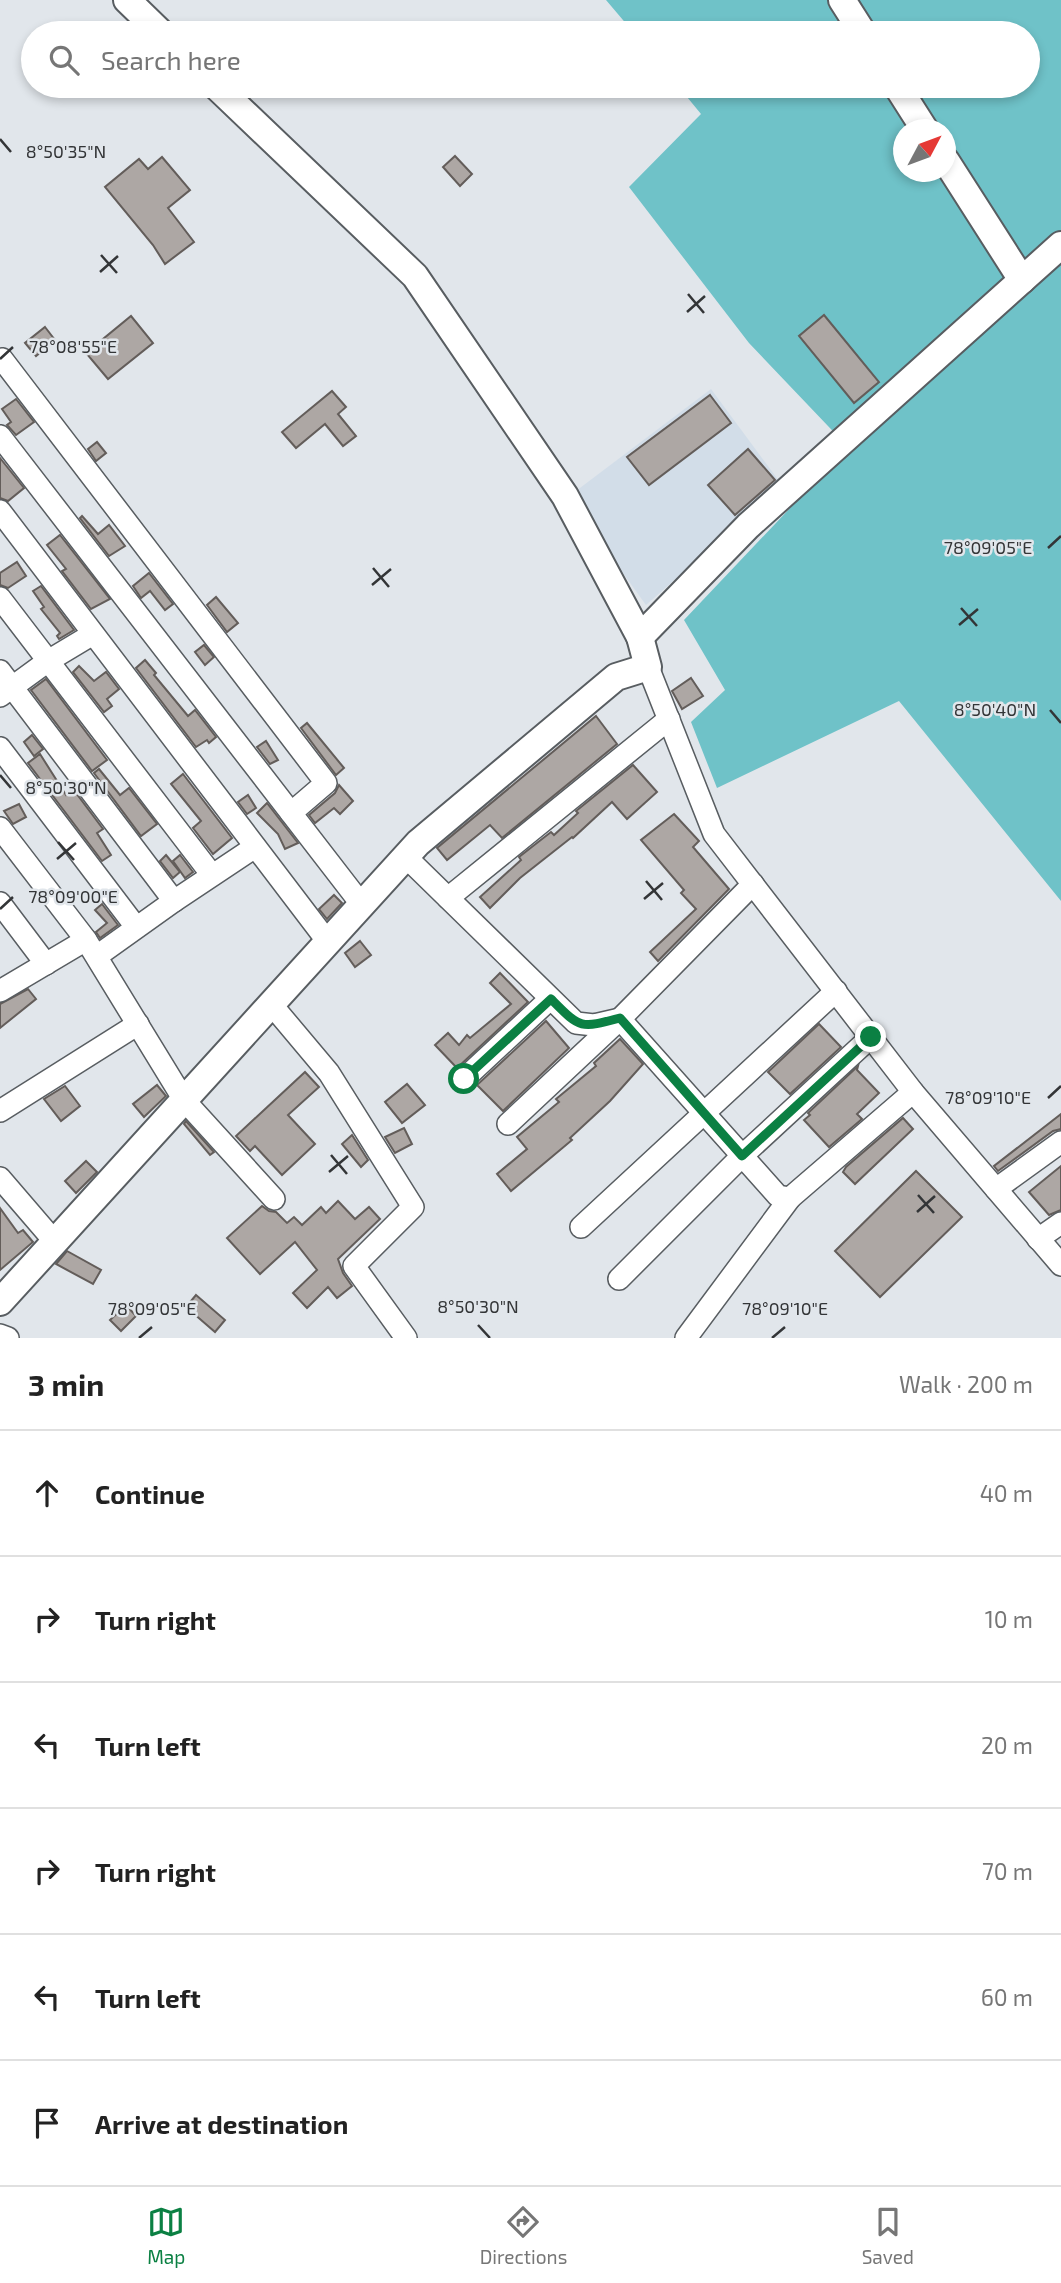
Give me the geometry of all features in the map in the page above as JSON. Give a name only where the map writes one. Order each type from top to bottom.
[{"type":"street","points":[[127,0],[149,21]]},
{"type":"street","points":[[842,0],[855,21]]},
{"type":"street","points":[[229,98],[415,276],[565,496],[640,637],[648,667],[714,834],[913,1092],[1061,1265]]},
{"type":"street","points":[[905,98],[918,119]]},
{"type":"street","points":[[956,177],[1022,280]]},
{"type":"street","points":[[640,637],[748,526],[1061,245]]},
{"type":"street","points":[[2,359],[327,783],[291,813]]},
{"type":"street","points":[[0,436],[362,905]]},
{"type":"street","points":[[0,511],[328,942]]},
{"type":"street","points":[[0,598],[212,875]]},
{"type":"street","points":[[93,634],[4,685],[174,901]]},
{"type":"street","points":[[0,1302],[418,843],[616,677],[648,667]]},
{"type":"street","points":[[448,898],[668,719]]},
{"type":"street","points":[[0,748],[136,927]]},
{"type":"street","points":[[0,828],[92,948],[184,1100],[274,1199]]},
{"type":"street","points":[[3,984],[136,927],[255,847]]},
{"type":"street","points":[[406,857],[576,1023],[594,1025],[620,1018]]},
{"type":"street","points":[[508,1124],[620,1018],[752,884]]},
{"type":"street","points":[[0,903],[46,964]]},
{"type":"street","points":[[581,1227],[836,991]]},
{"type":"street","points":[[464,1079],[551,999]]},
{"type":"street","points":[[271,1004],[329,1073],[413,1207],[354,1266],[406,1338]]},
{"type":"street","points":[[620,1018],[778,1196],[790,1198]]},
{"type":"street","points":[[0,1111],[138,1024]]},
{"type":"street","points":[[619,1279],[742,1156],[871,1037]]},
{"type":"street","points":[[686,1338],[790,1198],[913,1092]]},
{"type":"street","points":[[996,1189],[1061,1142]]},
{"type":"street","points":[[0,1178],[55,1241]]},
{"type":"street","points":[[1038,1239],[1061,1223]]},
{"type":"street","points":[[0,1335],[8,1338]]},
{"type":"shaded area","points":[[711,389],[782,485],[646,605],[568,497]]},
{"type":"water","points":[[606,0],[1061,0],[1061,901],[899,701],[717,788],[691,722],[725,690],[684,620],[848,447],[749,343],[629,187],[701,114],[688,98],[1040,98],[1040,21],[624,21]]},
{"type":"building","points":[[455,156],[472,174],[460,186],[443,167]]},
{"type":"building","points":[[162,157],[190,190],[168,208],[194,242],[165,264],[153,245],[105,187],[139,159],[148,169]]},
{"type":"building","points":[[824,315],[879,382],[854,403],[799,336]]},
{"type":"building","points":[[131,316],[153,343],[108,379],[86,353]]},
{"type":"building","points":[[45,327],[55,340],[36,356],[25,343]]},
{"type":"building","points":[[332,391],[346,407],[338,414],[356,436],[343,446],[325,424],[296,448],[282,432]]},
{"type":"building","points":[[710,395],[731,423],[649,485],[627,457]]},
{"type":"building","points":[[16,399],[34,422],[16,435],[7,425],[11,422],[2,409]]},
{"type":"building","points":[[97,442],[106,453],[96,461],[88,449]]},
{"type":"building","points":[[748,449],[775,480],[735,515],[708,485]]},
{"type":"building","points":[[0,458],[24,488],[8,501],[0,498]]},
{"type":"building","points":[[82,516],[98,534],[109,525],[125,546],[109,556],[80,518]]},
{"type":"building","points":[[60,535],[110,599],[91,609],[62,571],[66,569],[47,545]]},
{"type":"building","points":[[17,562],[26,576],[8,588],[0,585],[0,573]]},
{"type":"building","points":[[149,573],[173,604],[165,610],[150,591],[141,598],[133,586]]},
{"type":"building","points":[[41,586],[74,630],[59,639],[57,636],[60,633],[41,609],[44,607],[33,591]]},
{"type":"building","points":[[216,597],[238,623],[227,632],[207,605]]},
{"type":"building","points":[[204,645],[214,657],[205,665],[195,652]]},
{"type":"building","points":[[145,660],[188,716],[195,710],[216,737],[209,743],[207,740],[196,747],[136,668]]},
{"type":"building","points":[[79,666],[94,681],[106,672],[119,689],[107,699],[112,706],[104,712],[73,672]]},
{"type":"building","points":[[691,678],[703,696],[682,709],[672,691]]},
{"type":"building","points":[[46,679],[107,760],[92,771],[31,690]]},
{"type":"building","points":[[596,716],[617,744],[502,838],[490,825],[447,860],[437,848]]},
{"type":"building","points":[[307,723],[344,768],[336,775],[301,728]]},
{"type":"building","points":[[32,735],[43,749],[34,756],[24,742]]},
{"type":"building","points":[[266,741],[278,760],[270,764],[257,747]]},
{"type":"building","points":[[40,754],[66,795],[73,789],[103,829],[97,833],[111,855],[102,861],[28,763]]},
{"type":"building","points":[[633,765],[657,792],[627,819],[612,802],[573,838],[520,878],[490,908],[480,897],[521,860],[519,857],[551,832],[554,835],[578,813],[576,811]]},
{"type":"building","points":[[99,769],[120,795],[129,788],[157,824],[141,836],[94,773]]},
{"type":"building","points":[[183,774],[232,838],[213,854],[193,828],[201,821],[171,784]]},
{"type":"building","points":[[339,785],[353,801],[340,814],[334,808],[315,823],[309,815],[335,793]]},
{"type":"building","points":[[248,795],[256,808],[247,814],[238,802]]},
{"type":"building","points":[[267,803],[298,843],[285,849],[278,834],[257,813]]},
{"type":"building","points":[[19,804],[26,817],[13,824],[4,811]]},
{"type":"building","points":[[674,814],[699,841],[693,847],[729,889],[658,961],[650,952],[696,909],[681,893],[684,890],[641,840]]},
{"type":"building","points":[[166,855],[180,872],[173,878],[160,861]]},
{"type":"building","points":[[180,855],[193,872],[185,878],[173,861]]},
{"type":"building","points":[[334,895],[342,903],[327,919],[319,909]]},
{"type":"building","points":[[102,904],[118,925],[100,938],[96,932],[107,923],[95,910]]},
{"type":"building","points":[[360,941],[371,955],[355,967],[345,953]]},
{"type":"building","points":[[500,973],[528,1002],[457,1068],[435,1045],[448,1033],[459,1045],[467,1035],[470,1038],[511,1004],[490,983]]},
{"type":"building","points":[[28,989],[36,999],[0,1028],[0,1004]]},
{"type":"building","points":[[546,1021],[569,1048],[503,1111],[477,1085]]},
{"type":"building","points":[[819,1024],[841,1047],[790,1094],[768,1072]]},
{"type":"building","points":[[620,1039],[643,1064],[610,1101],[570,1138],[572,1140],[511,1191],[497,1174],[527,1149],[517,1137],[559,1102],[556,1099],[596,1066],[594,1063]]},
{"type":"building","points":[[858,1066],[857,1070],[879,1093],[857,1114],[862,1119],[829,1147],[804,1120],[810,1115],[808,1113]]},
{"type":"building","points":[[305,1072],[319,1087],[288,1115],[315,1144],[282,1175],[255,1146],[250,1151],[236,1136]]},
{"type":"building","points":[[407,1084],[425,1105],[402,1123],[385,1102]]},
{"type":"building","points":[[157,1085],[166,1096],[144,1117],[133,1104]]},
{"type":"building","points":[[65,1086],[80,1106],[61,1121],[44,1099]]},
{"type":"building","points":[[1061,1114],[1061,1129],[1053,1131],[998,1171],[994,1166]]},
{"type":"building","points":[[903,1118],[913,1129],[855,1184],[843,1172],[846,1167]]},
{"type":"building","points":[[186,1121],[214,1152],[210,1155],[184,1124]]},
{"type":"building","points":[[404,1128],[412,1144],[395,1153],[385,1137]]},
{"type":"building","points":[[352,1135],[368,1160],[361,1167],[342,1144]]},
{"type":"building","points":[[86,1161],[97,1172],[76,1193],[65,1181]]},
{"type":"building","points":[[1061,1166],[1061,1210],[1049,1215],[1029,1192]]},
{"type":"building","points":[[916,1171],[962,1217],[880,1297],[835,1251]]},
{"type":"building","points":[[338,1201],[355,1219],[369,1207],[380,1219],[338,1259],[352,1286],[337,1298],[328,1287],[307,1308],[293,1293],[317,1270],[295,1242],[260,1274],[227,1238],[262,1206],[276,1212],[287,1223],[294,1217],[302,1225],[321,1207],[326,1213]]},
{"type":"building","points":[[0,1208],[18,1233],[23,1230],[33,1242],[0,1270]]},
{"type":"building","points":[[67,1251],[101,1270],[93,1284],[56,1264]]},
{"type":"building","points":[[196,1295],[225,1320],[215,1332],[186,1307]]},
{"type":"building","points":[[126,1305],[136,1316],[121,1331],[110,1320]]},
{"type":"route","points":[[464,1079],[551,999],[576,1023],[594,1025],[620,1018],[742,1156],[871,1037]]}]
